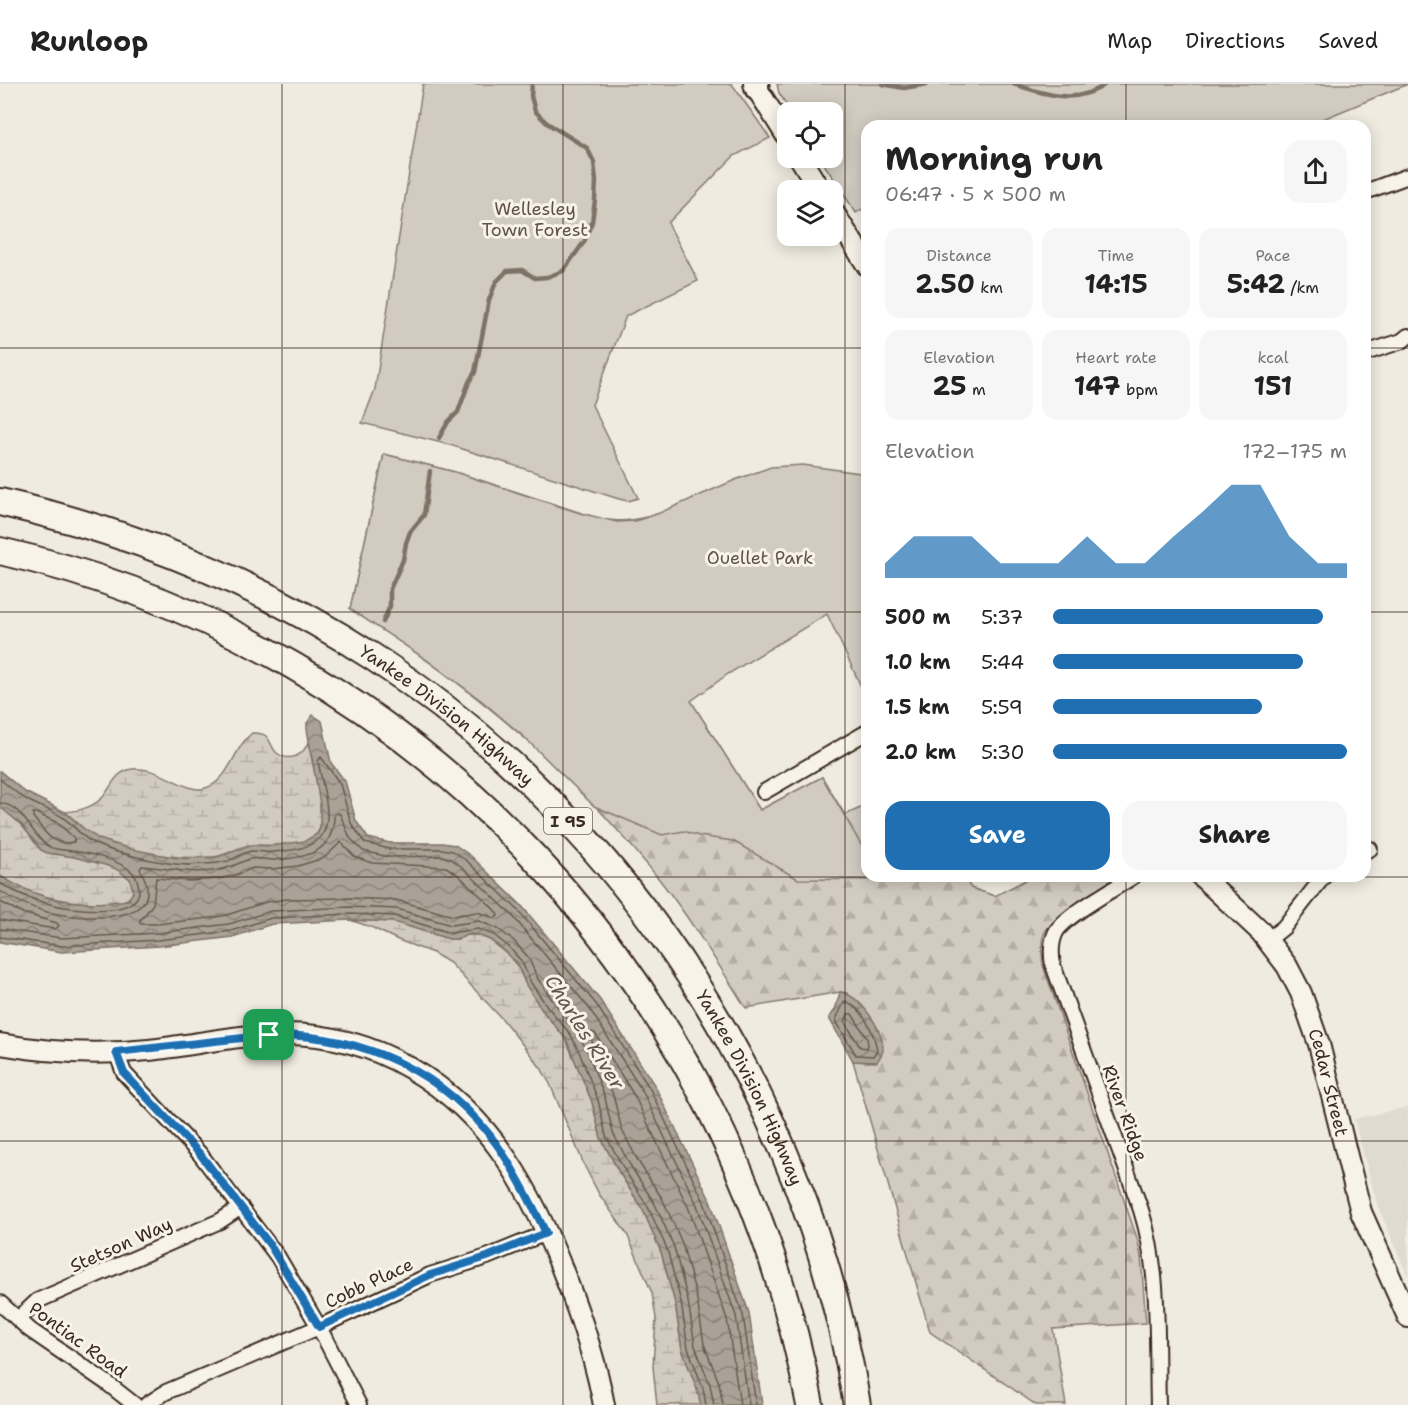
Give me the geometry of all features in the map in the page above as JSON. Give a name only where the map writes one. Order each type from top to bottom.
[{"type":"highway","name":"Yankee Division Highway","points":[[0,502],[78,522],[175,556],[251,589],[316,622],[372,656],[440,704],[503,756],[563,814],[617,877],[667,942],[713,1013],[753,1084],[788,1159],[817,1239],[840,1317],[857,1405]]},
{"type":"highway","name":"I 95","points":[[0,551],[83,574],[160,602],[225,631],[304,673],[372,717],[437,766],[535,858],[589,919],[627,969],[666,1029],[707,1100],[741,1173],[770,1249],[792,1325],[810,1405]]},
{"type":"main road","points":[[756,86],[777,120]]},
{"type":"main road","points":[[843,227],[861,256]]},
{"type":"main road","name":"Cedar Street","points":[[1208,882],[1251,921],[1268,940],[1292,974],[1309,1009],[1361,1212],[1408,1317]]},
{"type":"main road","points":[[0,1044],[63,1052],[116,1052],[151,1050],[252,1035],[286,1034],[338,1040],[387,1056],[436,1084],[479,1122],[500,1149],[520,1181],[546,1233],[579,1315],[592,1353],[604,1405]]},
{"type":"street","points":[[1371,190],[1407,179]]},
{"type":"street","points":[[1371,351],[1402,341],[1408,336]]},
{"type":"street","points":[[764,792],[861,735]]},
{"type":"street","name":"River Ridge","points":[[1125,882],[1064,923],[1054,939],[1052,955],[1053,965],[1141,1210],[1151,1245],[1156,1292],[1158,1405]]},
{"type":"street","points":[[1268,940],[1284,927],[1319,882]]},
{"type":"street","points":[[116,1052],[124,1073],[200,1154],[278,1257],[319,1327],[359,1405]]},
{"type":"street","name":"Stetson Way","points":[[18,1319],[37,1301],[220,1221],[241,1207]]},
{"type":"street","name":"Cobb Place","points":[[146,1405],[166,1392],[319,1327],[430,1275],[487,1257],[546,1233]]},
{"type":"street","name":"Pontiac Road","points":[[0,1303],[44,1340],[135,1405]]},
{"type":"shaded area","points":[[1408,1107],[1408,1276],[1377,1204],[1354,1119]]},
{"type":"green space","name":"Wellesley Town Forest","points":[[423,84],[732,84],[770,138],[734,156],[668,223],[698,281],[626,316],[592,405],[638,498],[628,501],[619,499],[450,445],[362,423],[375,389]]},
{"type":"green space","points":[[777,84],[1408,84],[1321,120],[861,120],[861,210],[856,213],[843,193],[843,180],[834,180],[827,168],[843,168],[843,102],[785,102]]},
{"type":"green space","points":[[384,454],[455,472],[600,519],[629,520],[657,514],[691,701],[760,810],[822,777],[845,815],[861,808],[861,882],[967,882],[971,888],[995,896],[1022,882],[1113,882],[1050,925],[1043,936],[1042,952],[1043,965],[1137,1238],[1141,1256],[1146,1323],[1053,1329],[1066,1405],[1036,1405],[930,1332],[853,1061],[868,1062],[848,993],[840,992],[746,1008],[704,942],[659,879],[591,802],[516,731],[476,698],[393,637],[350,609]]},
{"type":"green space","name":"Ouellet Park","points":[[384,454],[455,472],[580,513],[617,522],[635,521],[657,514],[771,467],[803,465],[861,473],[861,686],[827,614],[728,674],[691,701],[760,810],[822,777],[861,845],[861,880],[798,879],[733,841],[699,836],[684,831],[662,835],[594,806],[524,737],[482,701],[427,660],[350,609]]},
{"type":"green space","points":[[252,733],[266,736],[275,751],[287,757],[300,754],[308,742],[318,788],[321,825],[318,832],[306,841],[288,845],[248,845],[214,857],[152,854],[105,842],[89,833],[65,812],[80,810],[94,804],[103,797],[118,776],[132,769],[152,771],[190,787],[206,788],[214,784],[227,771],[240,747]]},
{"type":"green space","points":[[0,807],[21,825],[41,850],[118,869],[131,880],[133,892],[126,900],[112,903],[75,902],[32,893],[0,876]]},
{"type":"green space","points":[[350,920],[394,922],[449,939],[478,935],[490,940],[517,965],[526,985],[542,1010],[566,1039],[592,1102],[601,1138],[643,1210],[661,1252],[675,1303],[682,1349],[701,1405],[657,1405],[653,1367],[656,1318],[652,1293],[627,1234],[599,1194],[585,1167],[541,1068],[504,1021],[450,963],[433,953]]},
{"type":"water","name":"Charles River","points":[[313,715],[322,721],[331,763],[345,781],[356,821],[368,838],[390,843],[455,845],[471,856],[521,905],[600,1000],[655,1086],[710,1200],[749,1313],[762,1405],[701,1405],[682,1349],[675,1303],[661,1252],[643,1210],[601,1138],[592,1102],[566,1039],[542,1010],[526,985],[518,965],[490,940],[478,935],[449,939],[394,922],[350,920],[272,924],[233,937],[159,946],[62,952],[0,942],[0,876],[31,892],[77,902],[128,900],[133,892],[130,879],[116,869],[41,850],[22,825],[0,807],[0,771],[25,792],[65,812],[99,839],[131,849],[177,858],[217,857],[253,845],[271,846],[305,841],[317,834],[320,829],[320,804],[307,729],[307,723]]},
{"type":"water","points":[[840,992],[855,999],[875,1023],[883,1049],[877,1062],[853,1061],[829,1018],[835,1010]]},
{"type":"waterway","points":[[439,438],[448,422],[458,412],[475,372],[489,300],[496,282],[507,271],[522,270],[535,278],[547,277],[563,271],[584,242],[592,222],[596,181],[594,162],[587,148],[547,123],[535,111],[531,96],[532,84]]},
{"type":"waterway","points":[[882,84],[904,88],[928,84]]},
{"type":"waterway","points":[[1013,84],[1060,96],[1083,95],[1106,84]]},
{"type":"waterway","points":[[383,622],[390,606],[390,589],[403,560],[410,532],[424,515],[430,471]]},
{"type":"route","points":[[252,1035],[269,1035],[325,1037],[362,1046],[399,1062],[436,1084],[479,1122],[500,1149],[520,1181],[546,1233],[487,1257],[430,1275],[319,1327],[270,1245],[200,1154],[124,1073],[116,1052],[151,1050],[252,1035]]}]
